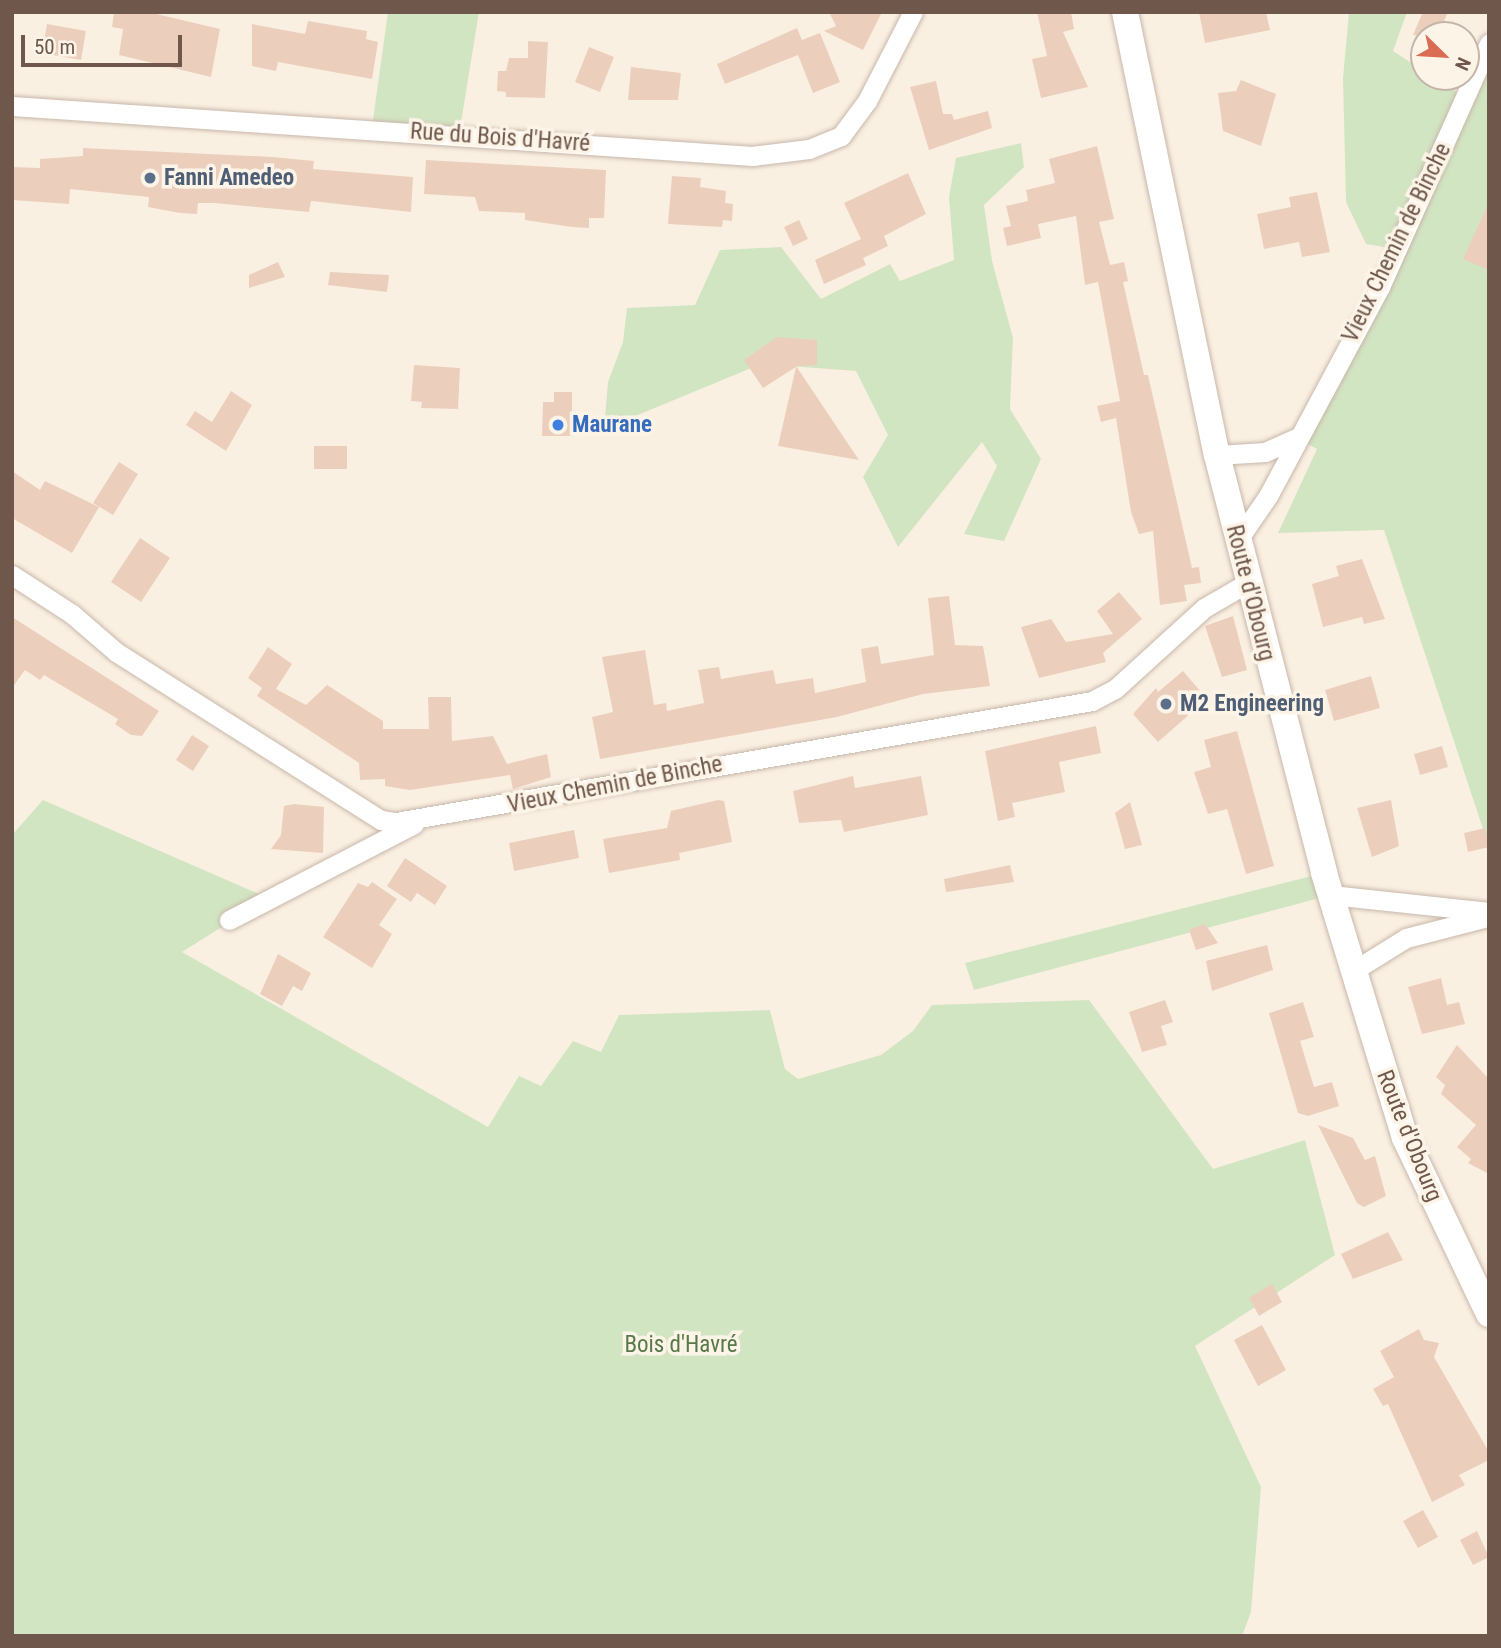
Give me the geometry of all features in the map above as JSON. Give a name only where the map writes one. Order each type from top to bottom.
[{"type":"main road","name":"Route d'Obourg","points":[[1125,12],[1237,541],[1331,895],[1405,1138],[1489,1314]]},
{"type":"street","name":"Rue du Bois d'Havré","points":[[12,106],[752,156],[809,149],[841,136],[866,101],[912,12]]},
{"type":"street","name":"Vieux Chemin de Binche","points":[[1237,541],[1268,496],[1408,230],[1489,43]]},
{"type":"street","points":[[1217,455],[1265,452],[1297,438]]},
{"type":"street","name":"Vieux Chemin de Binche","points":[[12,575],[72,614],[116,652],[381,820],[418,822],[1092,701],[1115,689],[1204,608],[1247,583]]},
{"type":"street","points":[[229,920],[418,822]]},
{"type":"street","points":[[1331,895],[1489,914]]},
{"type":"street","points":[[1353,971],[1406,938],[1489,914]]},
{"type":"green space","points":[[388,12],[479,12],[459,135],[372,127]]},
{"type":"green space","points":[[1349,12],[1407,12],[1393,51],[1410,62],[1410,91],[1455,91],[1463,101],[1467,91],[1480,91],[1480,63],[1489,43],[1489,847],[1384,530],[1278,533],[1317,449],[1297,438],[1390,248],[1366,244],[1346,202],[1343,78]]},
{"type":"green space","points":[[1021,143],[1024,167],[984,205],[992,261],[1013,338],[1010,409],[1041,459],[1004,541],[964,534],[997,466],[982,442],[898,547],[863,477],[888,435],[856,371],[761,364],[604,429],[608,382],[623,342],[627,308],[695,305],[720,250],[781,247],[821,299],[890,264],[900,281],[954,260],[949,197],[956,158]]},
{"type":"green space","name":"Bois d'Havré","points":[[43,800],[268,898],[182,952],[488,1127],[519,1076],[541,1086],[573,1041],[601,1052],[619,1015],[770,1010],[785,1069],[798,1079],[881,1055],[913,1031],[932,1005],[1089,1000],[1213,1169],[1305,1140],[1335,1255],[1195,1346],[1261,1487],[1251,1612],[1242,1636],[12,1636],[12,835]]},
{"type":"green space","points":[[1324,873],[1331,895],[974,990],[965,963]]},
{"type":"building","points":[[114,12],[148,12],[220,29],[211,77],[119,55],[123,29],[112,27]]},
{"type":"building","points":[[829,12],[882,12],[863,50],[824,31],[836,26]]},
{"type":"building","points":[[1037,12],[1071,12],[1074,29],[1063,32],[1088,87],[1041,98],[1032,59],[1047,56]]},
{"type":"building","points":[[1199,12],[1266,12],[1270,30],[1205,43]]},
{"type":"building","points":[[1423,12],[1448,12],[1444,21],[1419,21]]},
{"type":"building","points":[[308,21],[367,31],[366,39],[378,42],[372,79],[278,62],[276,71],[252,66],[252,24],[305,34]]},
{"type":"building","points":[[47,24],[86,31],[81,60],[42,53]]},
{"type":"building","points":[[797,28],[802,40],[820,33],[840,82],[813,93],[798,55],[725,84],[717,64]]},
{"type":"building","points":[[528,41],[548,42],[545,98],[506,97],[506,92],[497,91],[498,71],[506,71],[509,58],[528,58]]},
{"type":"building","points":[[589,47],[614,57],[600,92],[575,82]]},
{"type":"building","points":[[631,67],[681,73],[678,100],[628,100]]},
{"type":"building","points":[[1241,80],[1276,94],[1261,146],[1223,131],[1218,93],[1236,91]]},
{"type":"building","points":[[936,81],[943,114],[952,114],[954,120],[988,111],[992,128],[929,150],[910,87]]},
{"type":"building","points":[[1097,146],[1114,219],[1099,222],[1110,265],[1124,262],[1128,281],[1123,282],[1144,375],[1148,375],[1192,568],[1199,567],[1201,583],[1184,585],[1187,601],[1160,605],[1153,531],[1139,534],[1131,512],[1116,418],[1101,422],[1097,406],[1120,401],[1098,282],[1085,285],[1076,216],[1038,224],[1041,238],[1007,246],[1003,228],[1011,226],[1006,206],[1028,201],[1026,190],[1055,183],[1049,159]]},
{"type":"building","points":[[83,148],[273,157],[314,161],[313,169],[413,177],[411,212],[311,201],[309,212],[198,203],[197,214],[180,213],[148,207],[149,197],[70,189],[69,204],[12,200],[12,167],[40,168],[40,159],[83,156]]},
{"type":"building","points":[[426,160],[606,170],[604,218],[589,218],[589,228],[572,227],[525,220],[525,213],[479,211],[475,197],[424,194]]},
{"type":"building","points":[[908,173],[926,214],[884,236],[888,246],[863,258],[866,265],[824,284],[815,260],[861,239],[844,203]]},
{"type":"building","points":[[672,176],[701,178],[700,187],[726,191],[725,203],[733,204],[732,221],[723,220],[722,227],[668,224]]},
{"type":"building","points":[[1317,192],[1330,252],[1302,257],[1299,242],[1264,249],[1257,214],[1291,207],[1289,197]]},
{"type":"building","points":[[1489,202],[1489,270],[1463,259]]},
{"type":"building","points":[[799,220],[808,239],[793,246],[784,227]]},
{"type":"building","points":[[278,262],[285,277],[249,288],[249,275]]},
{"type":"building","points":[[330,272],[389,275],[387,292],[328,285]]},
{"type":"building","points":[[777,337],[817,340],[817,365],[796,366],[859,460],[778,446],[796,367],[763,388],[744,360]]},
{"type":"building","points":[[414,365],[460,368],[458,409],[421,408],[422,402],[411,401]]},
{"type":"building","points":[[231,391],[252,405],[226,451],[186,425],[195,411],[212,422]]},
{"type":"building","points":[[554,392],[572,392],[572,436],[542,436],[543,402],[554,402]]},
{"type":"building","points":[[314,446],[347,446],[347,469],[314,469]]},
{"type":"building","points":[[119,462],[138,474],[113,515],[93,503]]},
{"type":"building","points":[[12,471],[40,490],[45,481],[99,507],[72,553],[12,518]]},
{"type":"building","points":[[140,538],[170,558],[141,602],[111,582]]},
{"type":"building","points":[[1362,559],[1385,619],[1364,624],[1362,617],[1323,627],[1312,584],[1339,576],[1336,566]]},
{"type":"building","points":[[1119,592],[1142,619],[1103,653],[1106,662],[1039,678],[1021,627],[1051,619],[1066,642],[1113,634],[1097,611]]},
{"type":"building","points":[[949,596],[955,645],[983,646],[990,686],[923,694],[837,717],[600,759],[592,717],[613,712],[602,657],[645,650],[654,705],[666,703],[667,711],[704,703],[698,670],[719,667],[721,679],[773,670],[776,684],[813,678],[815,693],[866,682],[861,649],[878,646],[881,664],[934,655],[928,598]]},
{"type":"building","points":[[1233,616],[1247,670],[1222,677],[1205,626]]},
{"type":"building","points":[[12,617],[159,711],[142,736],[131,735],[115,724],[118,719],[44,675],[40,680],[25,670],[12,688]]},
{"type":"building","points":[[268,647],[292,664],[276,689],[306,705],[327,685],[383,721],[383,729],[429,729],[428,697],[451,697],[452,741],[493,736],[507,764],[547,754],[551,777],[513,789],[510,775],[410,790],[385,786],[385,779],[360,780],[359,763],[257,696],[262,688],[248,678]]},
{"type":"building","points":[[1183,671],[1207,699],[1158,742],[1133,714],[1156,688],[1158,692]]},
{"type":"building","points":[[1371,676],[1380,708],[1334,721],[1325,690]]},
{"type":"building","points":[[1096,726],[1101,753],[1059,762],[1065,792],[1012,803],[1015,817],[998,821],[985,751]]},
{"type":"building","points":[[1237,731],[1274,866],[1246,874],[1227,809],[1208,814],[1194,772],[1211,767],[1204,740]]},
{"type":"building","points":[[192,735],[209,746],[193,771],[176,760]]},
{"type":"building","points":[[1442,746],[1448,767],[1420,775],[1414,754]]},
{"type":"building","points":[[853,776],[855,788],[921,776],[928,815],[844,832],[841,820],[799,823],[793,791]]},
{"type":"building","points":[[1391,800],[1399,846],[1372,857],[1357,808]]},
{"type":"building","points":[[724,801],[732,842],[679,853],[680,860],[609,873],[603,839],[667,828],[671,811]]},
{"type":"building","points":[[1130,802],[1142,845],[1125,849],[1115,813]]},
{"type":"building","points":[[294,804],[324,807],[323,853],[271,849],[281,835],[284,806]]},
{"type":"building","points":[[1485,828],[1489,847],[1468,852],[1464,833]]},
{"type":"building","points":[[574,830],[579,858],[514,871],[509,843]]},
{"type":"building","points":[[405,858],[447,886],[435,905],[417,893],[411,902],[387,886]]},
{"type":"building","points":[[1010,865],[1014,882],[946,892],[944,879]]},
{"type":"building","points":[[372,882],[397,899],[379,925],[392,934],[372,968],[323,937],[358,883],[368,887]]},
{"type":"building","points":[[1205,924],[1218,943],[1196,950],[1189,930]]},
{"type":"building","points":[[1267,945],[1273,970],[1212,991],[1206,961]]},
{"type":"building","points":[[278,954],[311,973],[302,991],[293,986],[282,1006],[260,994]]},
{"type":"building","points":[[1441,978],[1447,1005],[1459,1002],[1465,1024],[1422,1034],[1408,987]]},
{"type":"building","points":[[1165,1000],[1173,1022],[1161,1026],[1167,1045],[1142,1052],[1129,1012]]},
{"type":"building","points":[[1303,1002],[1314,1037],[1300,1041],[1314,1087],[1332,1082],[1339,1106],[1308,1116],[1298,1113],[1269,1013]]},
{"type":"building","points":[[1457,1045],[1489,1079],[1489,1174],[1468,1163],[1471,1159],[1457,1147],[1476,1125],[1441,1094],[1445,1085],[1436,1077]]},
{"type":"building","points":[[1318,1125],[1353,1138],[1365,1160],[1375,1156],[1386,1196],[1364,1207],[1357,1203]]},
{"type":"building","points":[[1388,1232],[1403,1260],[1353,1279],[1341,1254]]},
{"type":"building","points":[[1272,1284],[1282,1302],[1259,1316],[1249,1298]]},
{"type":"building","points":[[1262,1325],[1286,1370],[1258,1386],[1234,1340]]},
{"type":"building","points":[[1419,1329],[1424,1340],[1439,1343],[1434,1357],[1489,1452],[1489,1460],[1459,1475],[1465,1485],[1432,1502],[1388,1404],[1383,1406],[1373,1389],[1394,1377],[1380,1351]]},
{"type":"building","points":[[1423,1510],[1438,1537],[1418,1548],[1403,1521]]},
{"type":"building","points":[[1477,1531],[1489,1557],[1473,1565],[1460,1540]]},
{"type":"place","name":"Fanni Amedeo","points":[[150,178]]},
{"type":"place","name":"Maurane","points":[[558,425]]},
{"type":"place","name":"M2 Engineering","points":[[1166,704]]}]
